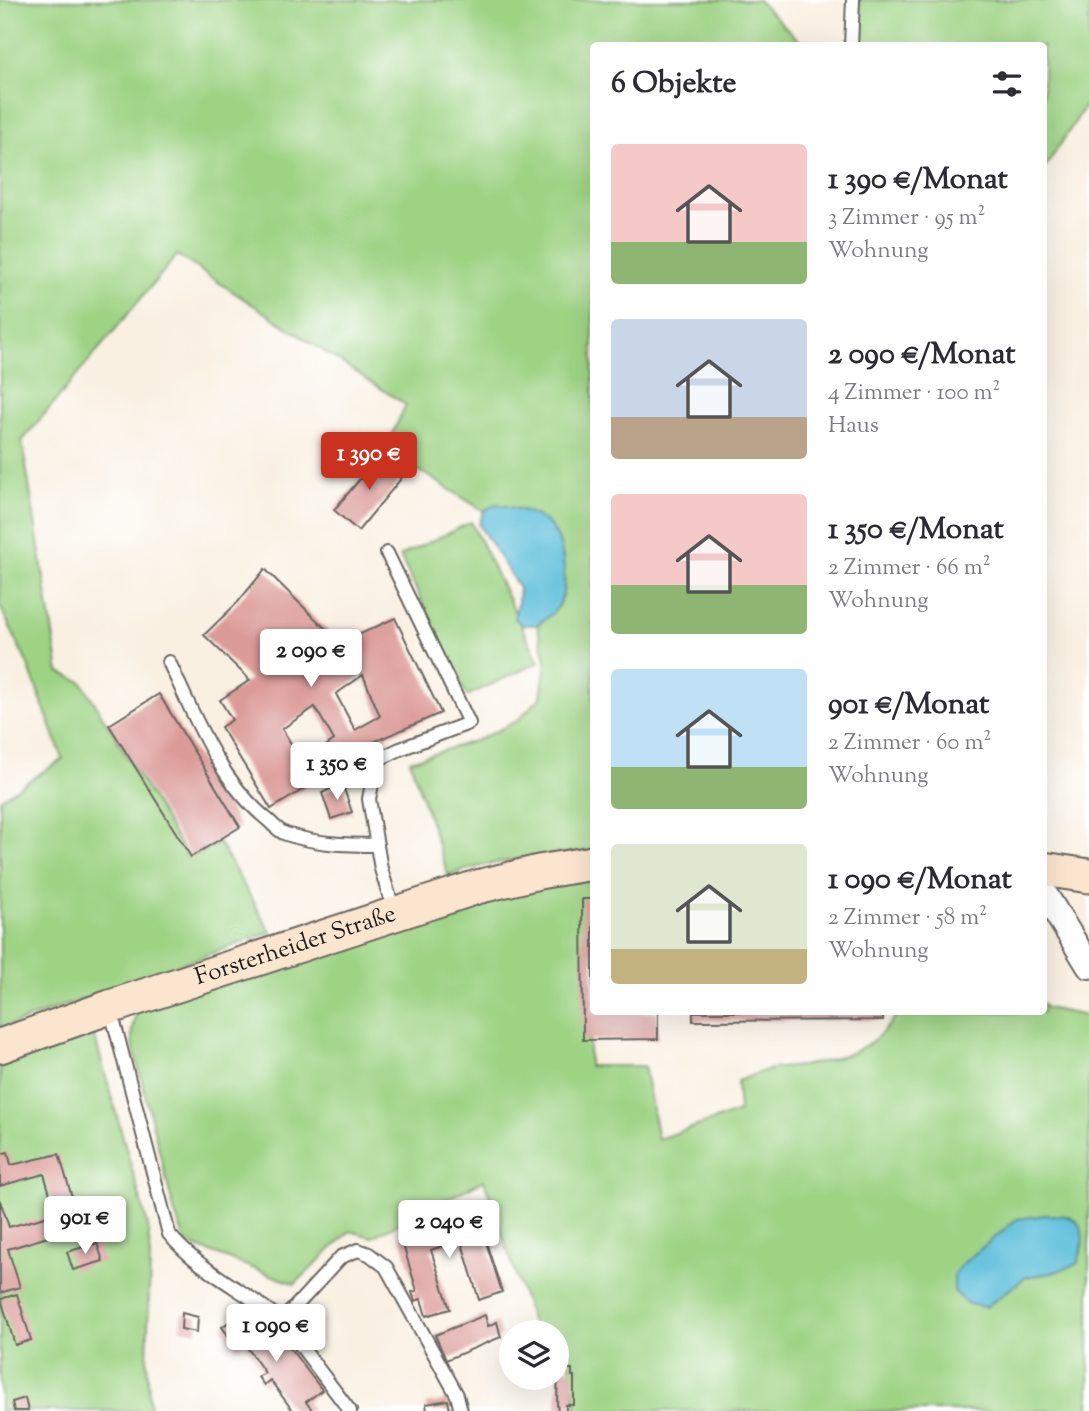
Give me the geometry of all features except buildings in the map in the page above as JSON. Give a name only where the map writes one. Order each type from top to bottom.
[{"type":"street","name":"Forsterheider Straße","points":[[0,1046],[110,1007],[477,887],[590,864]]},
{"type":"street","points":[[1047,870],[1089,876]]},
{"type":"street","points":[[1047,898],[1089,966]]},
{"type":"lane","points":[[851,42],[853,0]]},
{"type":"lane","points":[[387,553],[469,723],[400,749],[377,761],[369,799],[382,869],[396,915]]},
{"type":"lane","points":[[169,662],[209,745],[233,787],[262,816],[283,833],[331,845],[377,845]]},
{"type":"lane","points":[[110,1007],[169,1234],[185,1254],[261,1303],[282,1321],[350,1411]]},
{"type":"lane","points":[[282,1321],[341,1257],[358,1250],[369,1254],[386,1267],[457,1395],[461,1411]]},
{"type":"green space","points":[[0,0],[758,0],[801,42],[590,42],[590,850],[502,862],[448,875],[410,761],[480,739],[517,721],[541,697],[546,660],[537,625],[558,607],[552,528],[526,511],[496,504],[484,511],[385,449],[406,405],[177,255],[22,441],[59,672],[82,682],[188,858],[219,843],[271,932],[0,1029],[0,799],[63,759],[28,665],[0,606]]},
{"type":"green space","points":[[859,0],[1089,0],[1089,100],[1047,165],[1047,42],[857,42]]},
{"type":"green space","points":[[471,522],[539,662],[467,696],[400,556]]},
{"type":"green space","points":[[590,879],[589,1066],[644,1066],[658,1139],[739,1112],[737,1081],[776,1068],[801,1066],[844,1056],[869,1044],[896,1015],[1047,1015],[1047,1008],[1087,1016],[1089,1411],[577,1411],[569,1359],[569,1320],[531,1320],[484,1180],[372,1237],[350,1231],[295,1284],[186,1243],[175,1214],[132,1042],[137,1009],[441,905]],"holes":[[[1080,1227],[1052,1273],[1026,1277],[986,1307]]]},
{"type":"green space","points":[[91,1024],[148,1226],[150,1257],[147,1362],[150,1411],[0,1411],[0,1057]]},
{"type":"water","points":[[496,504],[525,511],[546,522],[560,544],[564,589],[556,610],[537,625],[523,625],[514,618],[519,588],[479,525],[484,511]]},
{"type":"water","points":[[1045,1215],[1066,1216],[1080,1225],[1083,1238],[1077,1264],[1052,1273],[1026,1277],[986,1307],[968,1304],[954,1291],[954,1274],[961,1265],[1017,1219]]}]
